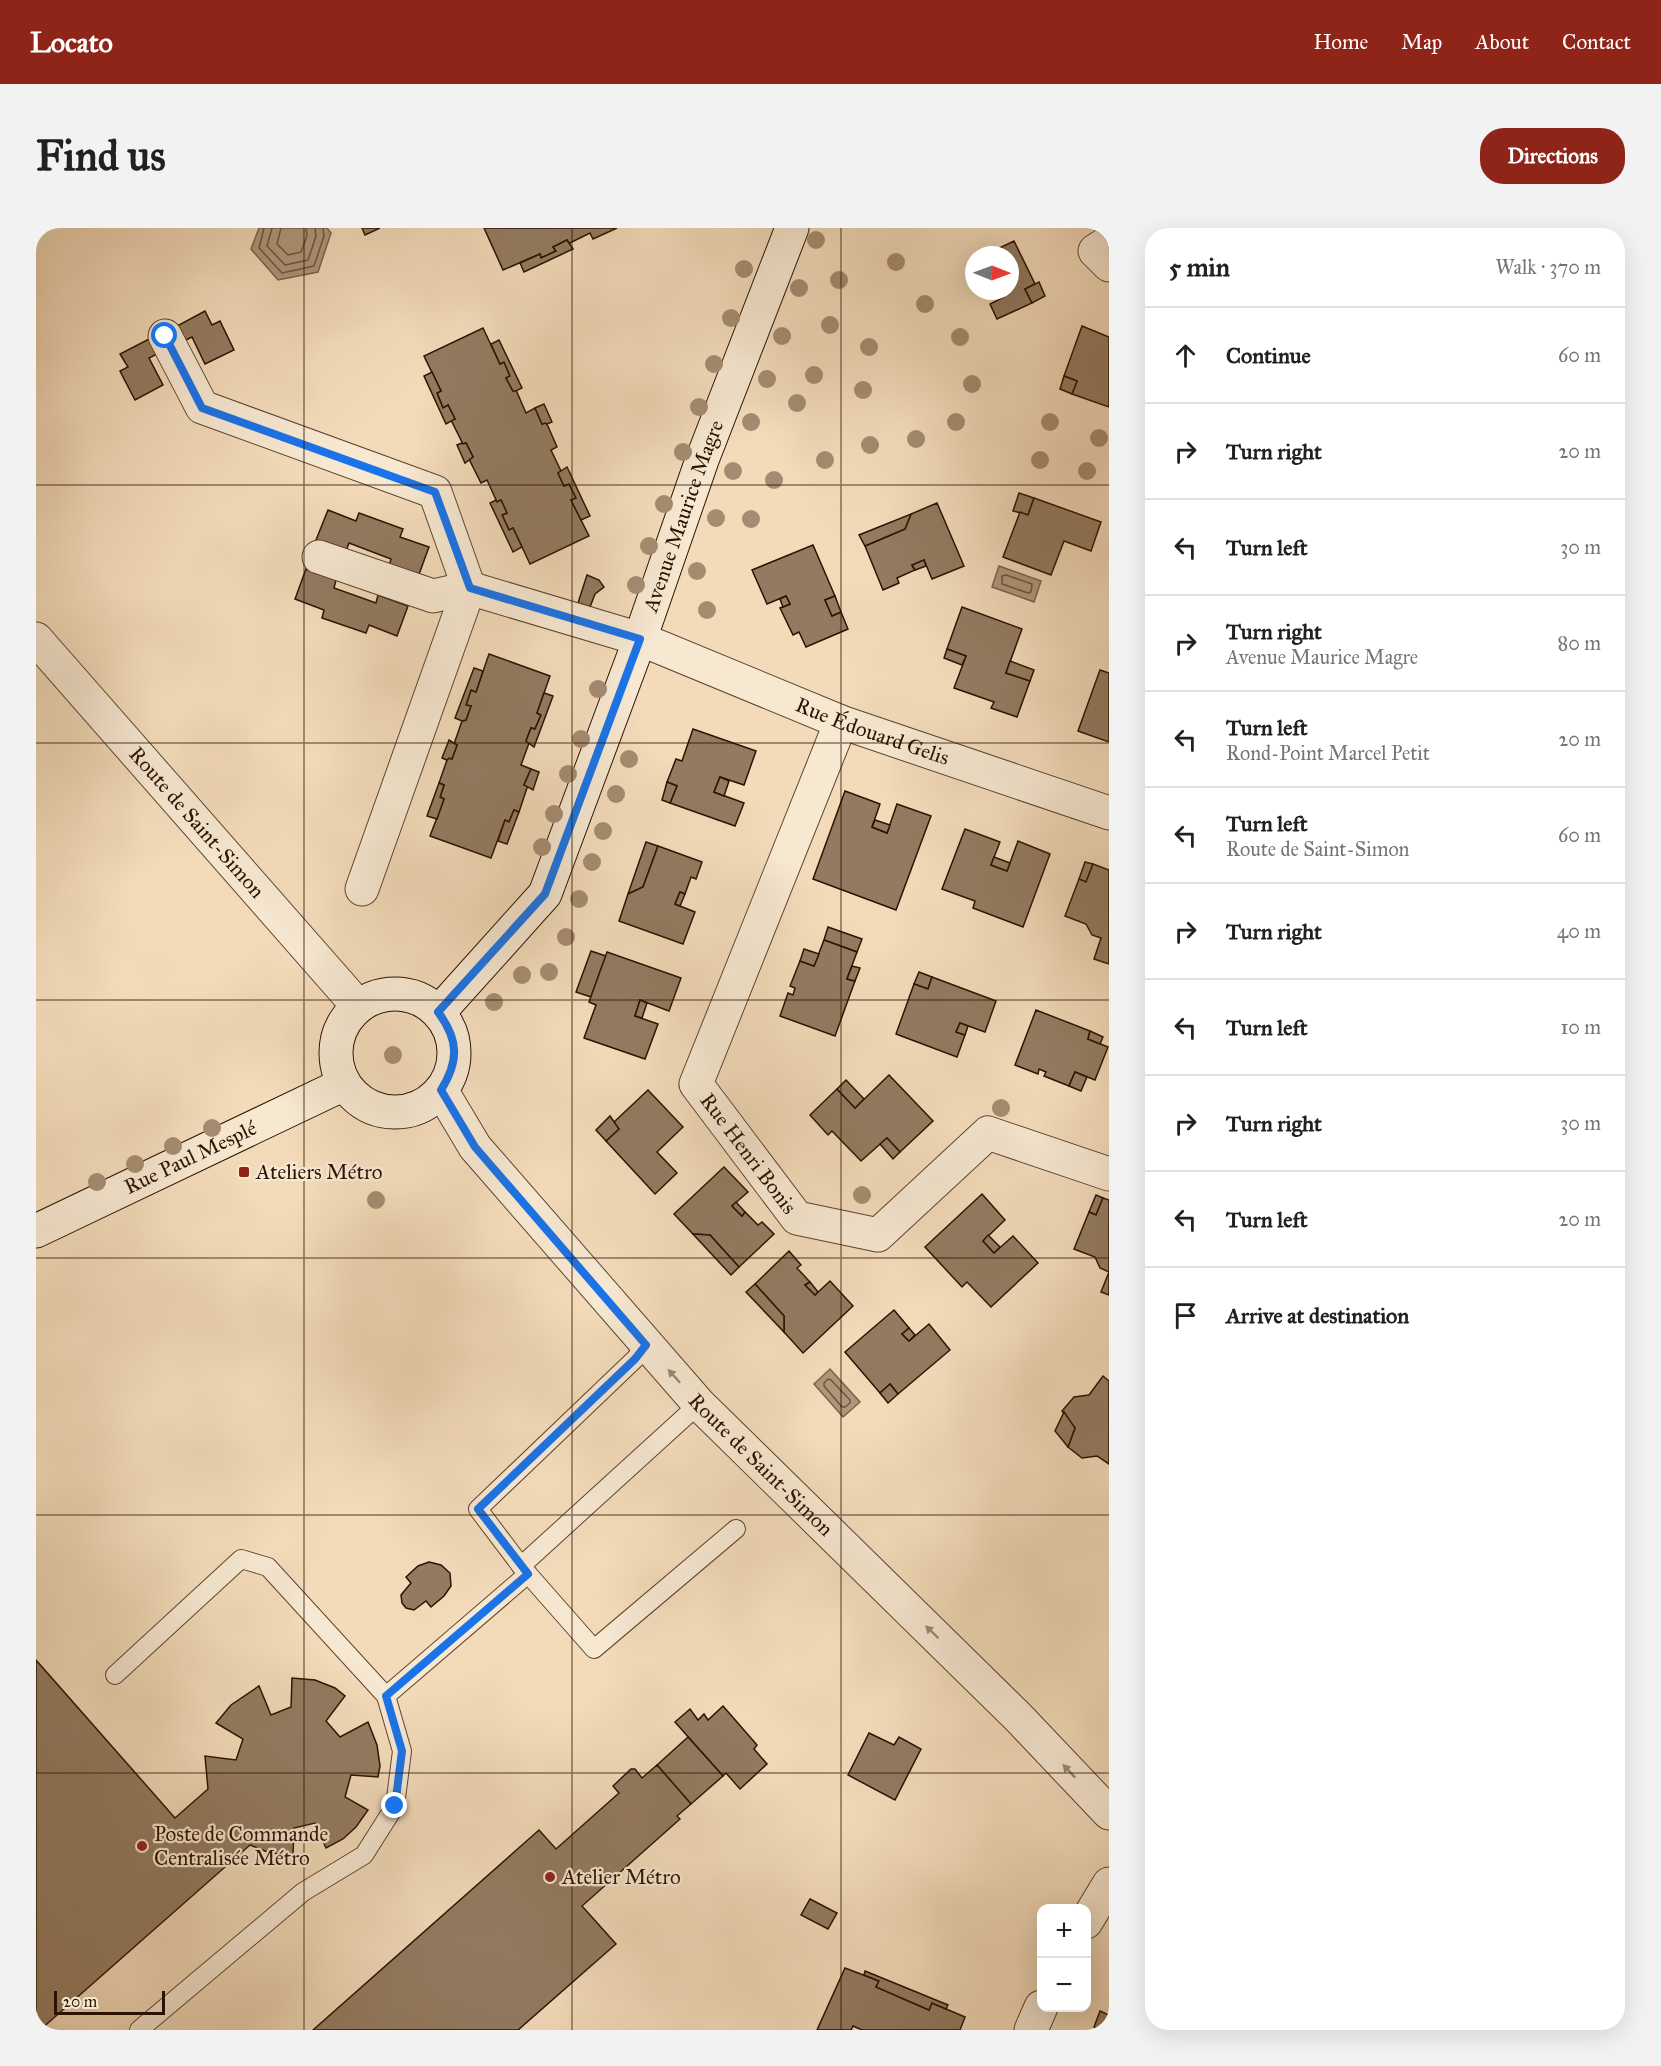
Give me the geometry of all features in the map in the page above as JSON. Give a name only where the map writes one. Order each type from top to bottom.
[{"type":"street","name":"Avenue Maurice Magre","points":[[438,1012],[545,894],[640,639],[666,558],[702,460],[792,228]]},
{"type":"street","points":[[1109,242],[1095,251],[1109,265]]},
{"type":"street","points":[[165,336],[202,408],[435,492],[470,588],[362,890]]},
{"type":"street","points":[[319,557],[433,596],[470,588]]},
{"type":"street","name":"Rue Édouard Gelis","points":[[470,588],[640,639],[841,722],[1109,813]]},
{"type":"street","name":"Route de Saint-Simon","points":[[36,639],[358,1006]]},
{"type":"street","name":"Rue Henri Bonis","points":[[841,722],[696,1084],[797,1218],[809,1221],[878,1235],[988,1133],[1109,1174]]},
{"type":"street","points":[[396,993],[418,998],[438,1012],[448,1025],[454,1044],[451,1074],[441,1090],[421,1107],[395,1113],[370,1108],[357,1099],[344,1084],[338,1072],[336,1042],[344,1022],[358,1006],[367,1000],[396,993]]},
{"type":"street","name":"Rue Paul Mesplé","points":[[36,1230],[344,1084]]},
{"type":"street","name":"Route de Saint-Simon","points":[[441,1090],[475,1147],[699,1404],[1019,1718],[1109,1813]]},
{"type":"street","points":[[1091,1914],[1109,1884]]},
{"type":"street","points":[[1031,2030],[1039,2012]]},
{"type":"lane","points":[[646,1345],[635,1359],[478,1509],[524,1570],[594,1649],[736,1529]]},
{"type":"lane","points":[[386,1696],[524,1570],[699,1404]]},
{"type":"lane","points":[[115,1675],[241,1559],[268,1567],[386,1696],[402,1751],[395,1806],[364,1855],[303,1892],[139,2030]]},
{"type":"water","points":[[259,228],[327,228],[331,233],[318,272],[278,280],[251,249]]},
{"type":"water","points":[[999,566],[1041,581],[1034,602],[992,587]]},
{"type":"water","points":[[830,1369],[860,1402],[843,1417],[814,1384]]},
{"type":"building","points":[[362,228],[380,228],[365,235]]},
{"type":"building","points":[[484,228],[617,228],[593,239],[590,233],[568,244],[567,240],[553,247],[556,251],[541,258],[540,254],[503,270]]},
{"type":"building","points":[[567,240],[573,249],[524,272],[520,263],[540,254],[541,258],[556,251],[553,247]]},
{"type":"building","points":[[1014,241],[1016,246],[1004,246]]},
{"type":"building","points":[[1019,251],[1035,284],[1025,289],[1032,303],[997,319],[990,304],[998,300],[1019,300]]},
{"type":"building","points":[[1039,282],[1045,296],[1032,303],[1025,289]]},
{"type":"building","points":[[205,311],[212,325],[220,321],[234,350],[205,364],[192,337],[184,341],[177,326]]},
{"type":"building","points":[[1082,326],[1109,337],[1109,407],[1072,394],[1077,381],[1064,376]]},
{"type":"building","points":[[483,328],[500,364],[504,362],[510,376],[506,378],[513,391],[516,390],[526,413],[535,408],[542,424],[547,424],[557,447],[551,450],[561,471],[558,473],[564,486],[569,484],[576,498],[571,500],[589,536],[530,564],[513,528],[509,530],[502,515],[507,513],[501,500],[497,502],[487,480],[481,483],[469,459],[473,457],[466,443],[463,444],[451,420],[455,419],[448,405],[443,408],[437,393],[441,391],[424,356]]},
{"type":"building","points":[[149,339],[157,354],[149,358],[163,385],[135,400],[120,371],[128,367],[120,354]]},
{"type":"building","points":[[499,340],[522,388],[516,391],[513,391],[506,378],[510,376],[504,362],[500,364],[491,344]]},
{"type":"building","points":[[432,372],[441,391],[437,393],[443,408],[448,405],[455,419],[446,424],[424,376]]},
{"type":"building","points":[[1064,376],[1077,381],[1072,394],[1060,389]]},
{"type":"building","points":[[544,404],[552,422],[547,424],[542,424],[535,408]]},
{"type":"building","points":[[466,443],[473,457],[465,463],[457,445]]},
{"type":"building","points":[[567,467],[590,516],[581,520],[571,500],[576,498],[569,484],[564,486],[558,473]]},
{"type":"building","points":[[1019,493],[1034,498],[1028,515],[1013,511]]},
{"type":"building","points":[[1034,498],[1101,522],[1091,551],[1064,541],[1051,575],[1003,557],[1020,512],[1028,515]]},
{"type":"building","points":[[496,500],[497,502],[501,500],[507,513],[502,515],[509,530],[513,528],[522,547],[513,552],[490,503]]},
{"type":"building","points":[[937,503],[964,566],[932,579],[924,560],[912,565],[915,570],[897,578],[899,583],[883,590],[865,546],[905,529],[911,514]]},
{"type":"building","points":[[328,510],[356,521],[359,513],[403,529],[400,537],[429,547],[418,577],[389,566],[391,559],[349,543],[346,551],[316,540]]},
{"type":"building","points":[[911,514],[905,529],[865,546],[859,535]]},
{"type":"building","points":[[813,545],[835,596],[825,600],[832,616],[841,612],[848,629],[806,647],[799,632],[793,635],[780,608],[790,604],[786,596],[767,604],[752,570]]},
{"type":"building","points":[[924,560],[926,566],[915,570],[912,565]]},
{"type":"building","points":[[306,569],[336,580],[334,588],[376,603],[378,595],[408,606],[397,636],[369,625],[366,633],[322,618],[324,610],[295,599]]},
{"type":"building","points":[[587,575],[599,580],[604,587],[595,594],[590,607],[578,603]]},
{"type":"building","points":[[786,596],[790,604],[783,607],[780,599]]},
{"type":"building","points":[[835,596],[841,612],[832,616],[825,600]]},
{"type":"building","points":[[962,607],[1022,629],[1006,673],[1030,681],[1017,717],[991,708],[994,702],[954,688],[966,656],[947,649]]},
{"type":"building","points":[[947,649],[966,656],[962,665],[944,658]]},
{"type":"building","points":[[489,654],[550,676],[537,713],[541,715],[535,729],[531,728],[526,741],[529,743],[521,765],[531,769],[524,785],[528,786],[519,812],[514,810],[509,822],[505,820],[491,858],[430,836],[444,799],[440,797],[444,785],[439,783],[447,760],[452,759],[457,745],[454,744],[462,721],[466,720],[471,706],[466,705],[471,690],[476,692]]},
{"type":"building","points":[[1010,661],[1034,670],[1030,681],[1006,673]]},
{"type":"building","points":[[474,668],[483,671],[476,692],[471,690],[466,705],[471,706],[466,720],[462,721],[455,718]]},
{"type":"building","points":[[1100,670],[1109,673],[1109,742],[1078,731]]},
{"type":"building","points":[[544,693],[553,696],[534,747],[526,741],[531,728],[535,729],[541,715],[537,713]]},
{"type":"building","points":[[693,729],[756,751],[744,785],[720,777],[714,792],[744,803],[735,826],[670,803],[677,786],[667,782],[676,759],[682,761]]},
{"type":"building","points":[[449,740],[457,745],[452,759],[447,760],[442,758]]},
{"type":"building","points":[[531,769],[539,772],[533,790],[524,785]]},
{"type":"building","points":[[720,777],[729,781],[724,796],[714,792]]},
{"type":"building","points":[[667,782],[677,786],[670,803],[662,800]]},
{"type":"building","points":[[439,783],[444,785],[440,797],[444,799],[437,819],[427,816]]},
{"type":"building","points":[[845,791],[880,804],[872,827],[887,833],[897,804],[931,816],[896,910],[813,879]]},
{"type":"building","points":[[514,810],[519,812],[507,844],[498,841],[505,820],[509,822]]},
{"type":"building","points":[[875,820],[890,825],[887,833],[872,827]]},
{"type":"building","points":[[965,829],[1000,842],[991,865],[1007,871],[1018,841],[1050,854],[1023,927],[973,908],[975,901],[942,889]]},
{"type":"building","points":[[646,842],[658,846],[643,887],[628,894]]},
{"type":"building","points":[[658,846],[702,862],[696,879],[691,877],[685,894],[680,892],[675,904],[695,912],[683,944],[619,921],[628,894],[643,887]]},
{"type":"building","points":[[994,857],[1010,863],[1007,871],[991,865]]},
{"type":"building","points":[[1085,862],[1093,864],[1086,882],[1079,879]]},
{"type":"building","points":[[1093,864],[1109,870],[1109,964],[1094,959],[1101,938],[1092,935],[1086,924],[1065,916],[1079,879],[1086,882]]},
{"type":"building","points":[[680,892],[685,894],[680,906],[675,904]]},
{"type":"building","points":[[828,927],[862,939],[857,952],[824,940]]},
{"type":"building","points":[[824,940],[857,952],[847,979],[855,981],[835,1036],[780,1016],[788,993],[793,995],[795,988],[790,986],[800,961],[814,966]]},
{"type":"building","points":[[804,949],[819,954],[814,966],[800,961]]},
{"type":"building","points":[[591,951],[606,956],[591,997],[576,992]]},
{"type":"building","points":[[607,952],[681,978],[669,1011],[640,1000],[635,1016],[658,1024],[645,1059],[584,1038],[596,1005],[589,1002]]},
{"type":"building","points":[[852,966],[860,968],[855,981],[847,979]]},
{"type":"building","points":[[919,972],[932,977],[928,989],[914,984]]},
{"type":"building","points":[[932,977],[996,1001],[985,1032],[960,1023],[956,1032],[965,1035],[957,1057],[896,1034],[914,984],[928,989]]},
{"type":"building","points":[[640,1000],[647,1003],[642,1018],[635,1016]]},
{"type":"building","points":[[1036,1010],[1090,1031],[1088,1039],[1108,1047],[1095,1080],[1075,1072],[1069,1086],[1044,1076],[1046,1072],[1039,1069],[1038,1074],[1015,1065]]},
{"type":"building","points":[[960,1023],[968,1026],[965,1035],[956,1032]]},
{"type":"building","points":[[1090,1031],[1103,1037],[1100,1044],[1088,1039]]},
{"type":"building","points":[[1075,1072],[1087,1077],[1081,1091],[1069,1086]]},
{"type":"building","points":[[889,1075],[933,1121],[900,1152],[887,1138],[861,1161],[832,1131],[828,1135],[810,1115],[837,1089],[855,1108]]},
{"type":"building","points":[[846,1080],[864,1099],[855,1108],[837,1089]]},
{"type":"building","points":[[648,1090],[683,1127],[657,1152],[677,1173],[655,1194],[606,1141],[619,1129],[613,1123]]},
{"type":"building","points":[[610,1116],[619,1129],[606,1141],[596,1130]]},
{"type":"building","points":[[887,1138],[900,1152],[893,1159],[880,1144]]},
{"type":"building","points":[[724,1167],[748,1192],[732,1206],[742,1216],[745,1212],[758,1225],[762,1222],[774,1234],[739,1267],[710,1235],[693,1234],[674,1214]]},
{"type":"building","points":[[982,1194],[1005,1220],[983,1241],[994,1253],[1013,1236],[1038,1263],[991,1307],[967,1282],[962,1287],[925,1247]]},
{"type":"building","points":[[1096,1195],[1103,1198],[1096,1215],[1089,1212]]},
{"type":"building","points":[[1103,1198],[1109,1200],[1109,1272],[1100,1268],[1095,1257],[1074,1249],[1089,1212],[1096,1215]]},
{"type":"building","points":[[736,1202],[745,1212],[742,1216],[732,1206]]},
{"type":"building","points":[[693,1234],[710,1235],[739,1267],[731,1275]]},
{"type":"building","points":[[988,1235],[1000,1247],[994,1253],[983,1241]]},
{"type":"building","points":[[789,1251],[801,1265],[797,1268],[810,1282],[805,1285],[815,1295],[830,1281],[853,1306],[803,1353],[784,1332],[784,1316],[755,1284]]},
{"type":"building","points":[[1109,1272],[1109,1295],[1101,1292]]},
{"type":"building","points":[[810,1282],[818,1292],[815,1295],[805,1285]]},
{"type":"building","points":[[755,1284],[784,1316],[784,1332],[746,1292]]},
{"type":"building","points":[[894,1310],[909,1328],[902,1334],[909,1341],[929,1324],[950,1350],[898,1394],[890,1384],[880,1393],[845,1352]]},
{"type":"building","points":[[909,1328],[915,1335],[909,1341],[902,1334]]},
{"type":"building","points":[[1103,1376],[1109,1381],[1109,1464],[1097,1456],[1082,1458],[1068,1447],[1075,1428],[1062,1411],[1074,1397],[1089,1395]]},
{"type":"building","points":[[890,1384],[898,1394],[888,1403],[880,1393]]},
{"type":"building","points":[[1064,1412],[1075,1428],[1068,1447],[1055,1431]]},
{"type":"building","points":[[429,1562],[441,1565],[450,1573],[451,1586],[444,1596],[431,1607],[426,1601],[414,1610],[406,1608],[402,1603],[401,1595],[411,1583],[406,1577],[418,1566]]},
{"type":"building","name":"Poste de Commande Centralisée Métro","points":[[36,1660],[175,1818],[208,1789],[205,1756],[236,1760],[243,1739],[216,1723],[231,1705],[259,1686],[271,1715],[291,1707],[292,1678],[315,1680],[335,1688],[345,1696],[326,1721],[340,1737],[368,1722],[377,1745],[380,1766],[378,1777],[351,1775],[345,1797],[368,1810],[356,1827],[343,1839],[326,1848],[315,1823],[294,1828],[293,1855],[270,1853],[250,1845],[40,2030],[36,2030]]},
{"type":"building","points":[[723,1706],[757,1745],[754,1749],[767,1764],[740,1789],[726,1773],[723,1776],[675,1722],[690,1709],[698,1720],[704,1714],[708,1720]]},
{"type":"building","points":[[869,1733],[894,1745],[899,1737],[921,1749],[895,1800],[848,1775]]},
{"type":"building","points":[[688,1737],[723,1776],[691,1804],[657,1765]]},
{"type":"building","name":"Atelier Métro","points":[[657,1765],[691,1804],[677,1816],[680,1819],[582,1906],[616,1944],[518,2030],[313,2030],[539,1830],[556,1849],[619,1793],[613,1786],[631,1769],[635,1769],[642,1778]]},
{"type":"building","points":[[810,1899],[837,1913],[828,1929],[801,1915]]},
{"type":"building","points":[[845,1968],[879,1981],[876,1987],[929,2010],[932,2003],[965,2017],[960,2030],[862,2030],[853,2026],[851,2030],[817,2030]]},
{"type":"building","points":[[865,1971],[948,2005],[946,2009],[932,2003],[929,2010],[876,1987],[879,1981],[864,1975]]},
{"type":"building","points":[[1100,2011],[1109,2015],[1109,2030],[1094,2027]]},
{"type":"place","name":"Ateliers Métro","points":[[244,1172]]},
{"type":"place","name":"Poste de Commande Centralisée Métro","points":[[142,1846]]},
{"type":"place","name":"Atelier Métro","points":[[550,1877]]},
{"type":"route","points":[[165,336],[202,408],[435,492],[470,588],[640,639],[545,894],[438,1012],[448,1025],[454,1044],[451,1074],[441,1090],[475,1147],[646,1345],[635,1359],[478,1509],[528,1574],[386,1696],[402,1751],[395,1806]]}]
